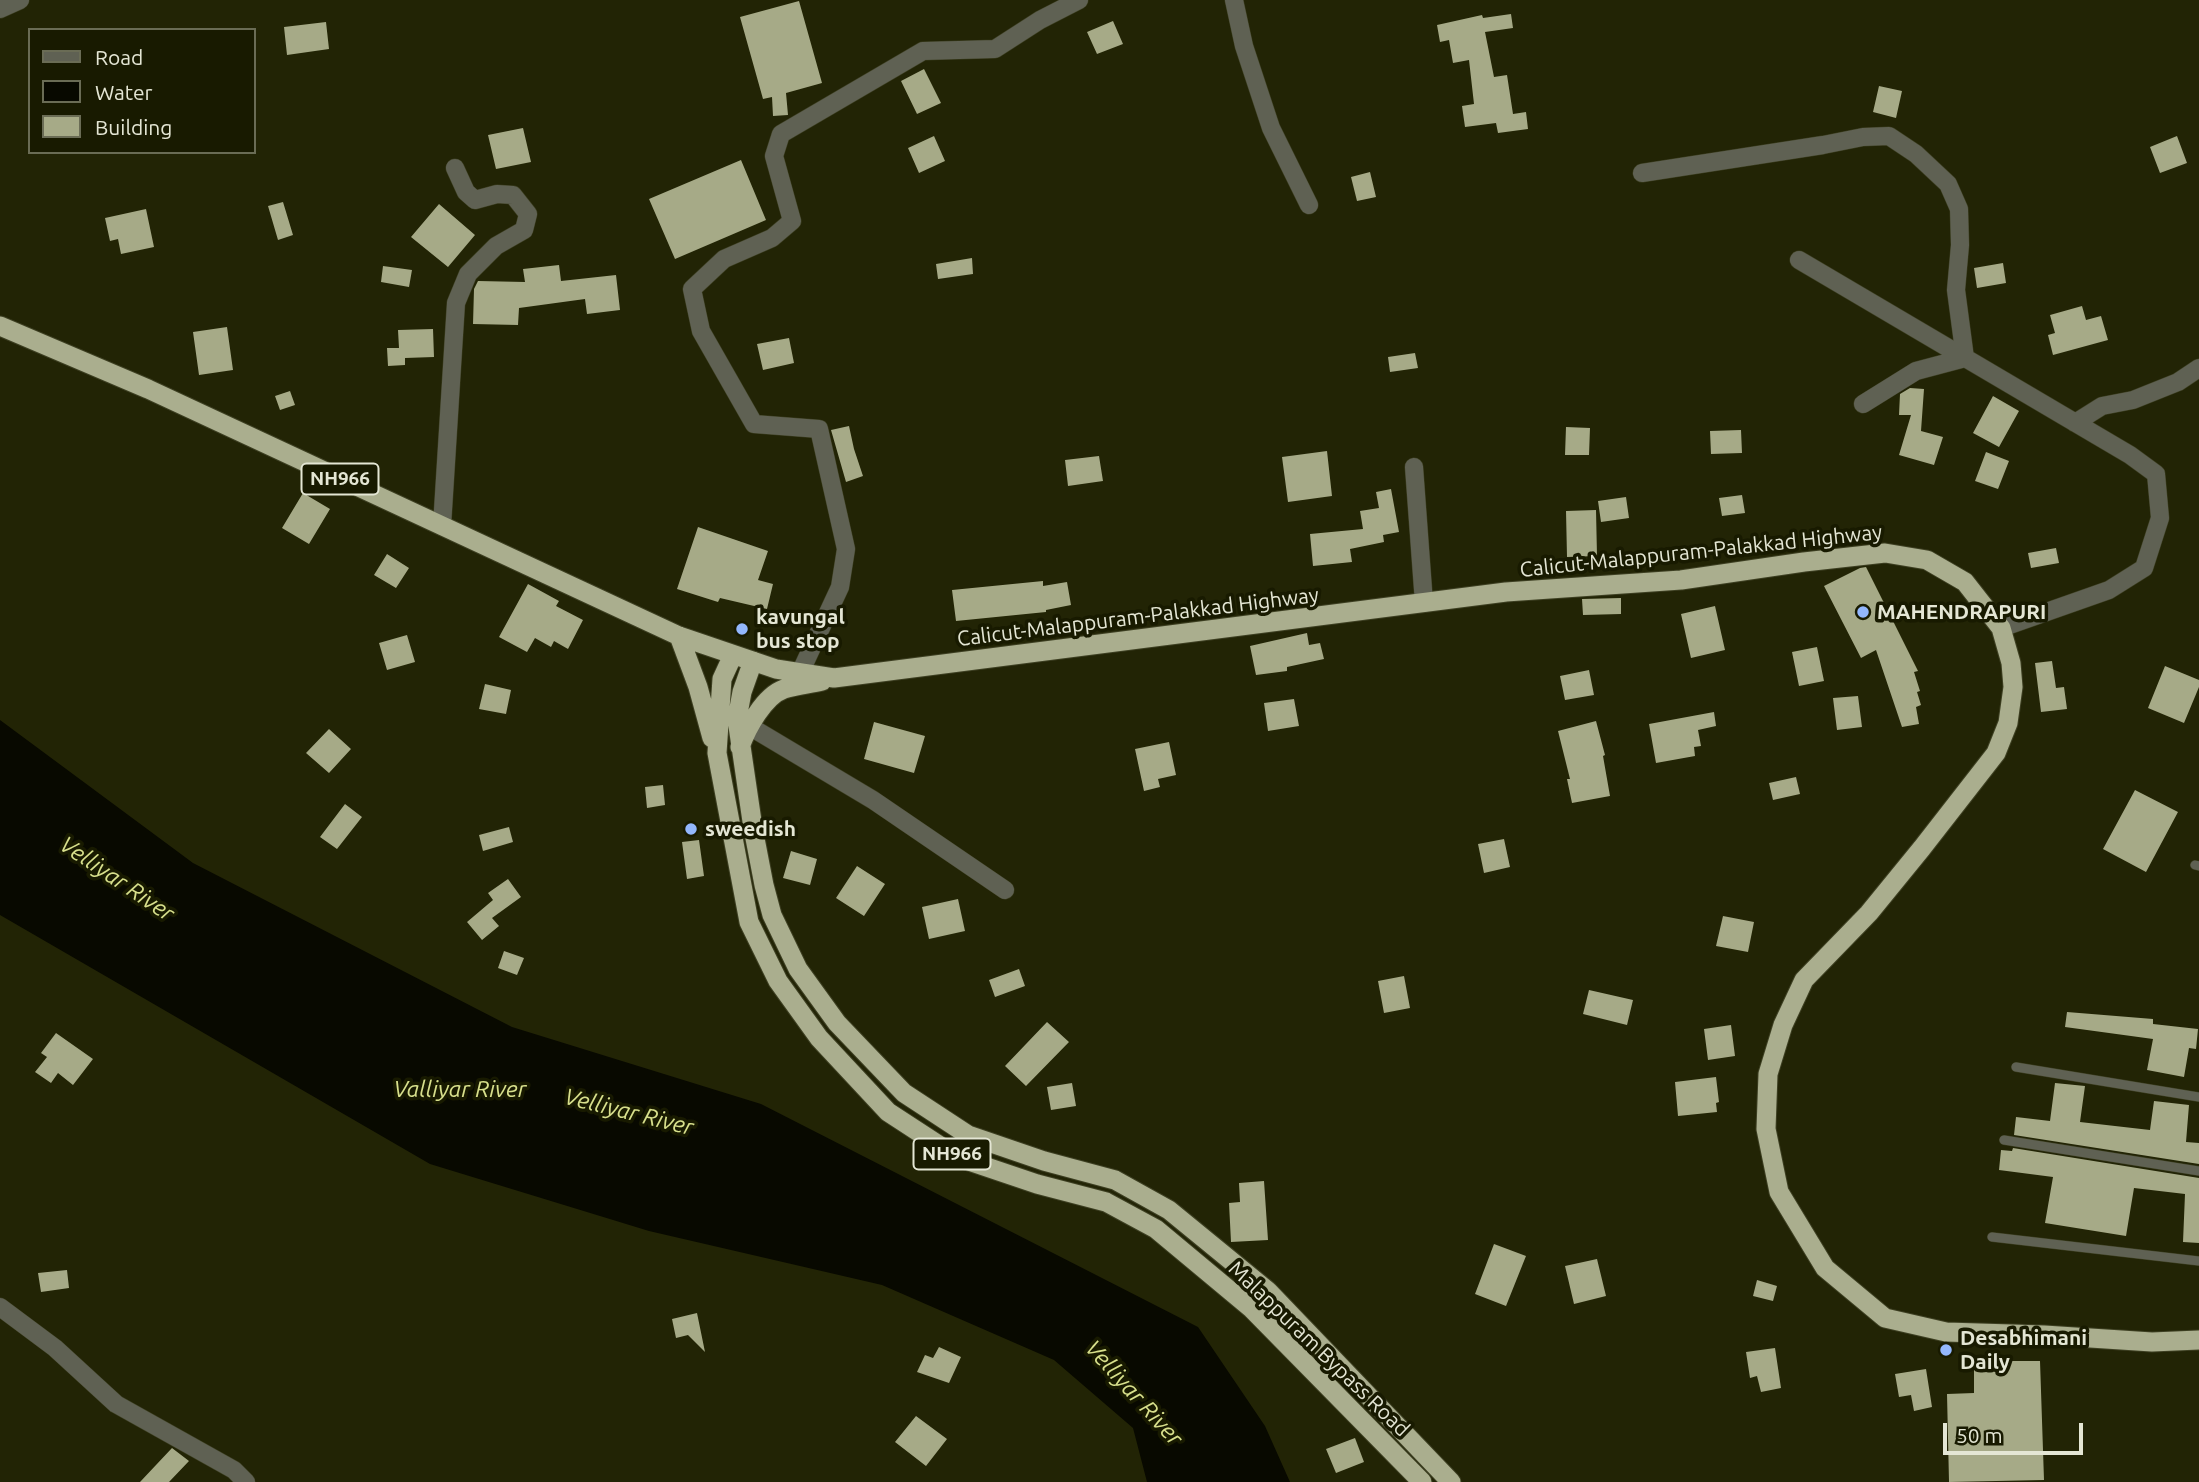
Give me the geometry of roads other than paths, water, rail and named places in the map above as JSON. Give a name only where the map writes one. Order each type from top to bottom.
[{"type":"highway","name":"NH966","points":[[0,326],[148,389],[679,636],[698,687],[716,753]]},
{"type":"highway","name":"Calicut-Malappuram-Palakkad Highway","points":[[679,636],[776,670],[834,678],[1506,593],[1681,580],[1885,553],[1927,560],[1965,582],[2001,628],[2011,663],[2013,687],[2008,723],[1996,753],[1869,913],[1804,981],[1783,1025],[1768,1074],[1766,1129],[1779,1192],[1825,1268],[1885,1318],[1946,1332],[2152,1342],[2199,1340]]},
{"type":"highway","name":"Malappuram Bypass Road","points":[[733,655],[722,679],[716,753],[749,922],[778,981],[819,1038],[888,1112],[957,1157],[1037,1184],[1106,1202],[1156,1230],[1252,1309],[1422,1482]]},
{"type":"highway","name":"Malappuram Bypass Road","points":[[753,662],[742,692],[737,719],[752,828],[772,915],[798,969],[837,1023],[904,1093],[968,1136],[1044,1161],[1115,1180],[1169,1210],[1268,1292],[1451,1482]]},
{"type":"highway","points":[[740,747],[759,710],[780,690],[834,678]]},
{"type":"street","points":[[0,9],[20,0]]},
{"type":"street","points":[[800,673],[840,587],[846,549],[819,429],[754,424],[701,331],[692,289],[724,259],[772,238],[792,222],[774,156],[781,134],[923,51],[995,49],[1040,20],[1079,0]]},
{"type":"street","points":[[1234,0],[1244,46],[1272,128],[1310,205]]},
{"type":"street","points":[[1642,173],[1863,137],[1889,136],[1916,154],[1948,184],[1959,209],[1960,245],[1956,290],[1965,358]]},
{"type":"street","points":[[442,526],[456,303],[468,274],[496,246],[524,230],[528,214],[513,195],[497,194],[475,200],[466,192],[455,168]]},
{"type":"street","points":[[1799,260],[2130,455],[2156,474],[2160,518],[2144,568],[2109,590],[2001,628]]},
{"type":"street","points":[[1863,404],[1916,371],[1965,358]]},
{"type":"street","points":[[2076,423],[2102,406],[2133,400],[2178,382],[2199,368]]},
{"type":"street","points":[[1414,467],[1424,603]]},
{"type":"street","points":[[749,726],[873,800],[1005,890]]},
{"type":"street","points":[[0,1307],[55,1348],[116,1404],[234,1470],[246,1482]]},
{"type":"lane","points":[[2015,1067],[2199,1097]]},
{"type":"lane","points":[[2004,1140],[2199,1171]]},
{"type":"lane","points":[[1992,1237],[2199,1261]]},
{"type":"water","name":"Valliyar River","points":[[0,720],[193,863],[512,1027],[761,1104],[1198,1327],[1265,1426],[1290,1482],[1147,1482],[1133,1428],[1054,1360],[882,1285],[649,1231],[430,1164],[0,915]]},
{"type":"place","name":"MAHENDRAPURI","points":[[1863,612]]},
{"type":"place","name":"kavungal bus stop","points":[[742,629]]},
{"type":"place","name":"sweedish","points":[[691,829]]},
{"type":"place","name":"Desabhimani Daily","points":[[1946,1350]]},
{"type":"water label","name":"Velliyar River","points":[[117,879]]},
{"type":"water label","name":"Velliyar River","points":[[629,1112]]},
{"type":"water label","name":"Velliyar River","points":[[1134,1393]]}]
